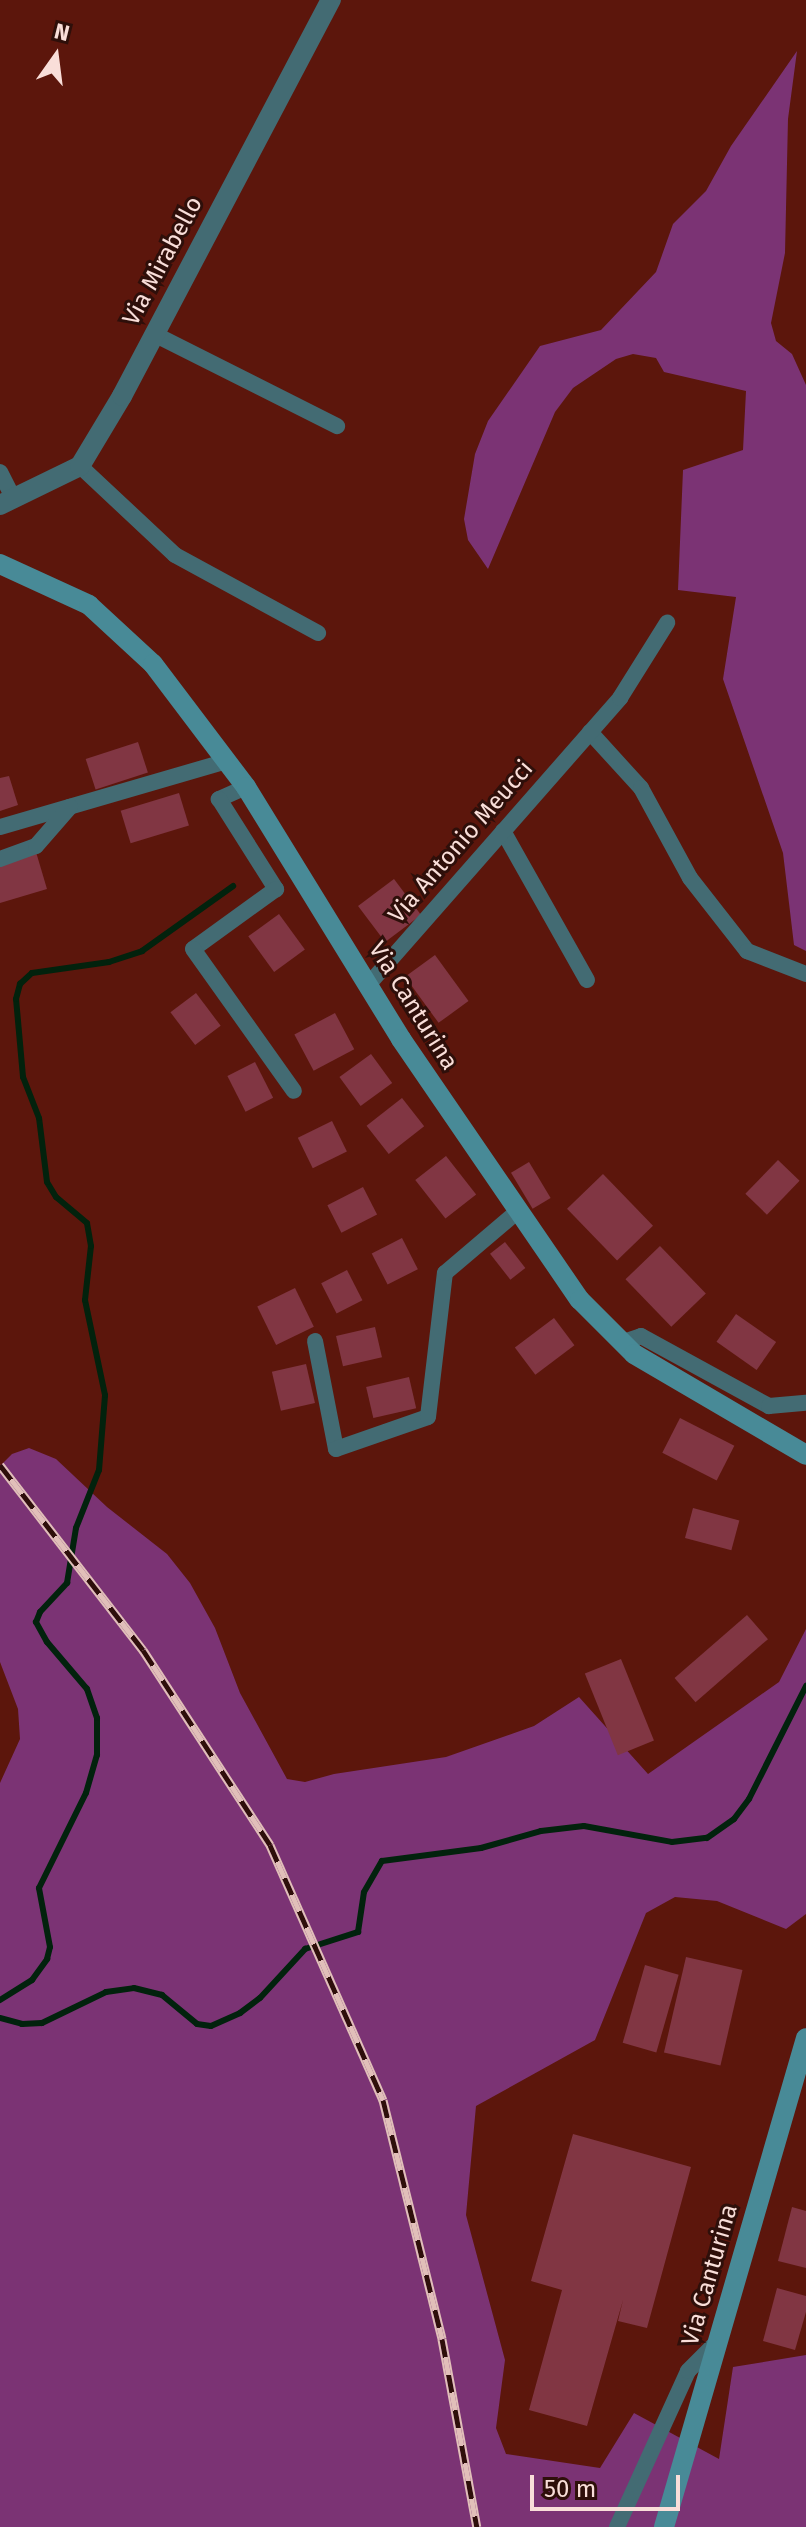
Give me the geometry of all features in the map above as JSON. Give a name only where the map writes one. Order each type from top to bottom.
[{"type":"main road","name":"Via Canturina","points":[[0,564],[89,605],[153,664],[246,787],[401,1039],[580,1300],[634,1354],[806,1455]]},
{"type":"main road","name":"Via Canturina","points":[[664,2527],[806,2038]]},
{"type":"street","name":"Via Mirabello","points":[[80,466],[154,334],[331,0]]},
{"type":"street","points":[[154,334],[337,426]]},
{"type":"street","points":[[0,472],[7,502],[80,466],[175,555],[318,633]]},
{"type":"street","name":"Via Antonio Meucci","points":[[369,984],[620,698],[667,623]]},
{"type":"street","points":[[590,732],[641,788],[690,878],[747,951],[806,974]]},
{"type":"street","points":[[0,827],[227,761]]},
{"type":"street","points":[[246,787],[219,799],[276,889],[193,949],[294,1091]]},
{"type":"street","points":[[0,859],[36,846],[71,806]]},
{"type":"street","points":[[503,831],[587,980]]},
{"type":"street","points":[[315,1341],[336,1449],[428,1417],[445,1273],[519,1210]]},
{"type":"street","points":[[623,1342],[641,1336],[769,1406],[804,1406],[806,1403]]},
{"type":"street","points":[[617,2527],[688,2371],[717,2342]]},
{"type":"shaded area","points":[[797,51],[788,119],[785,253],[771,323],[776,341],[792,354],[806,385],[806,951],[794,945],[783,853],[723,679],[736,597],[678,590],[683,470],[743,450],[746,391],[664,372],[656,358],[633,354],[616,359],[573,388],[555,412],[488,569],[468,540],[464,519],[475,454],[488,421],[540,346],[601,330],[656,272],[673,224],[706,191],[731,146]]},
{"type":"shaded area","points":[[29,1448],[56,1459],[107,1507],[167,1554],[190,1583],[215,1628],[240,1693],[287,1779],[305,1782],[334,1774],[446,1757],[534,1726],[579,1697],[648,1774],[779,1682],[806,1629],[806,1914],[786,1929],[717,1901],[675,1897],[646,1913],[595,2040],[476,2106],[466,2215],[505,2360],[496,2428],[506,2454],[600,2468],[634,2413],[719,2459],[733,2367],[806,2355],[806,2527],[0,2527],[0,1783],[20,1739],[18,1709],[0,1662],[0,1466],[12,1454]]},
{"type":"building","points":[[138,742],[148,772],[96,789],[86,759]]},
{"type":"building","points":[[9,776],[18,805],[0,811],[0,778]]},
{"type":"building","points":[[179,793],[189,826],[131,843],[121,811]]},
{"type":"building","points":[[36,852],[47,889],[0,903],[0,863]]},
{"type":"building","points":[[394,879],[421,915],[385,942],[358,906]]},
{"type":"building","points":[[279,914],[305,950],[274,972],[248,936]]},
{"type":"building","points":[[435,955],[469,1001],[439,1023],[405,977]]},
{"type":"building","points":[[196,993],[221,1026],[195,1045],[170,1012]]},
{"type":"building","points":[[335,1013],[354,1049],[314,1071],[294,1035]]},
{"type":"building","points":[[371,1054],[392,1083],[361,1106],[339,1077]]},
{"type":"building","points":[[255,1062],[273,1098],[246,1112],[227,1076]]},
{"type":"building","points":[[402,1098],[424,1126],[389,1154],[367,1126]]},
{"type":"building","points":[[332,1121],[347,1152],[313,1168],[298,1138]]},
{"type":"building","points":[[446,1156],[476,1195],[445,1219],[415,1180]]},
{"type":"building","points":[[778,1160],[800,1181],[767,1215],[745,1194]]},
{"type":"building","points":[[529,1162],[551,1198],[533,1209],[511,1173]]},
{"type":"building","points":[[603,1174],[653,1226],[617,1261],[567,1209]]},
{"type":"building","points":[[363,1187],[377,1215],[341,1233],[327,1205]]},
{"type":"building","points":[[402,1238],[418,1269],[388,1285],[372,1253]]},
{"type":"building","points":[[505,1242],[525,1268],[510,1280],[490,1254]]},
{"type":"building","points":[[660,1246],[706,1293],[671,1327],[625,1279]]},
{"type":"building","points":[[347,1270],[362,1300],[337,1313],[321,1283]]},
{"type":"building","points":[[295,1288],[314,1327],[276,1345],[257,1306]]},
{"type":"building","points":[[736,1314],[776,1342],[757,1370],[716,1342]]},
{"type":"building","points":[[554,1318],[574,1345],[535,1375],[515,1347]]},
{"type":"building","points":[[375,1327],[382,1357],[343,1366],[336,1336]]},
{"type":"building","points":[[306,1364],[315,1403],[281,1411],[272,1372]]},
{"type":"building","points":[[409,1377],[416,1408],[373,1418],[366,1387]]},
{"type":"building","points":[[680,1418],[734,1446],[717,1480],[662,1453]]},
{"type":"building","points":[[693,1508],[739,1520],[731,1550],[685,1538]]},
{"type":"building","points":[[747,1615],[768,1639],[696,1702],[675,1678]]},
{"type":"building","points":[[621,1659],[654,1741],[618,1755],[585,1674]]},
{"type":"building","points":[[686,1957],[743,1970],[720,2066],[664,2052]]},
{"type":"building","points":[[645,1965],[679,1975],[656,2053],[623,2043]]},
{"type":"building","points":[[573,2134],[691,2167],[647,2328],[618,2321],[623,2300],[587,2426],[529,2410],[562,2290],[531,2281]]},
{"type":"building","points":[[792,2207],[806,2211],[806,2268],[778,2261]]},
{"type":"building","points":[[777,2288],[806,2296],[806,2312],[795,2350],[763,2341]]},
{"type":"waterway","points":[[0,2000],[32,1980],[47,1959],[50,1947],[39,1888],[86,1793],[97,1755],[97,1718],[87,1689],[47,1642],[36,1622],[40,1612],[67,1583],[76,1528],[99,1470],[105,1395],[85,1300],[91,1246],[87,1223],[56,1197],[47,1182],[39,1118],[23,1077],[16,999],[20,984],[32,973],[109,962],[142,951],[233,886]]},
{"type":"waterway","points":[[0,2018],[22,2024],[42,2023],[106,1992],[134,1988],[162,1995],[197,2024],[211,2026],[240,2013],[260,1998],[305,1949],[358,1932],[364,1892],[382,1861],[481,1848],[541,1831],[584,1826],[672,1842],[707,1838],[734,1819],[749,1799],[806,1686]]},
{"type":"railway","points":[[0,1465],[143,1650],[270,1845],[383,2100],[442,2339],[477,2527]]}]
